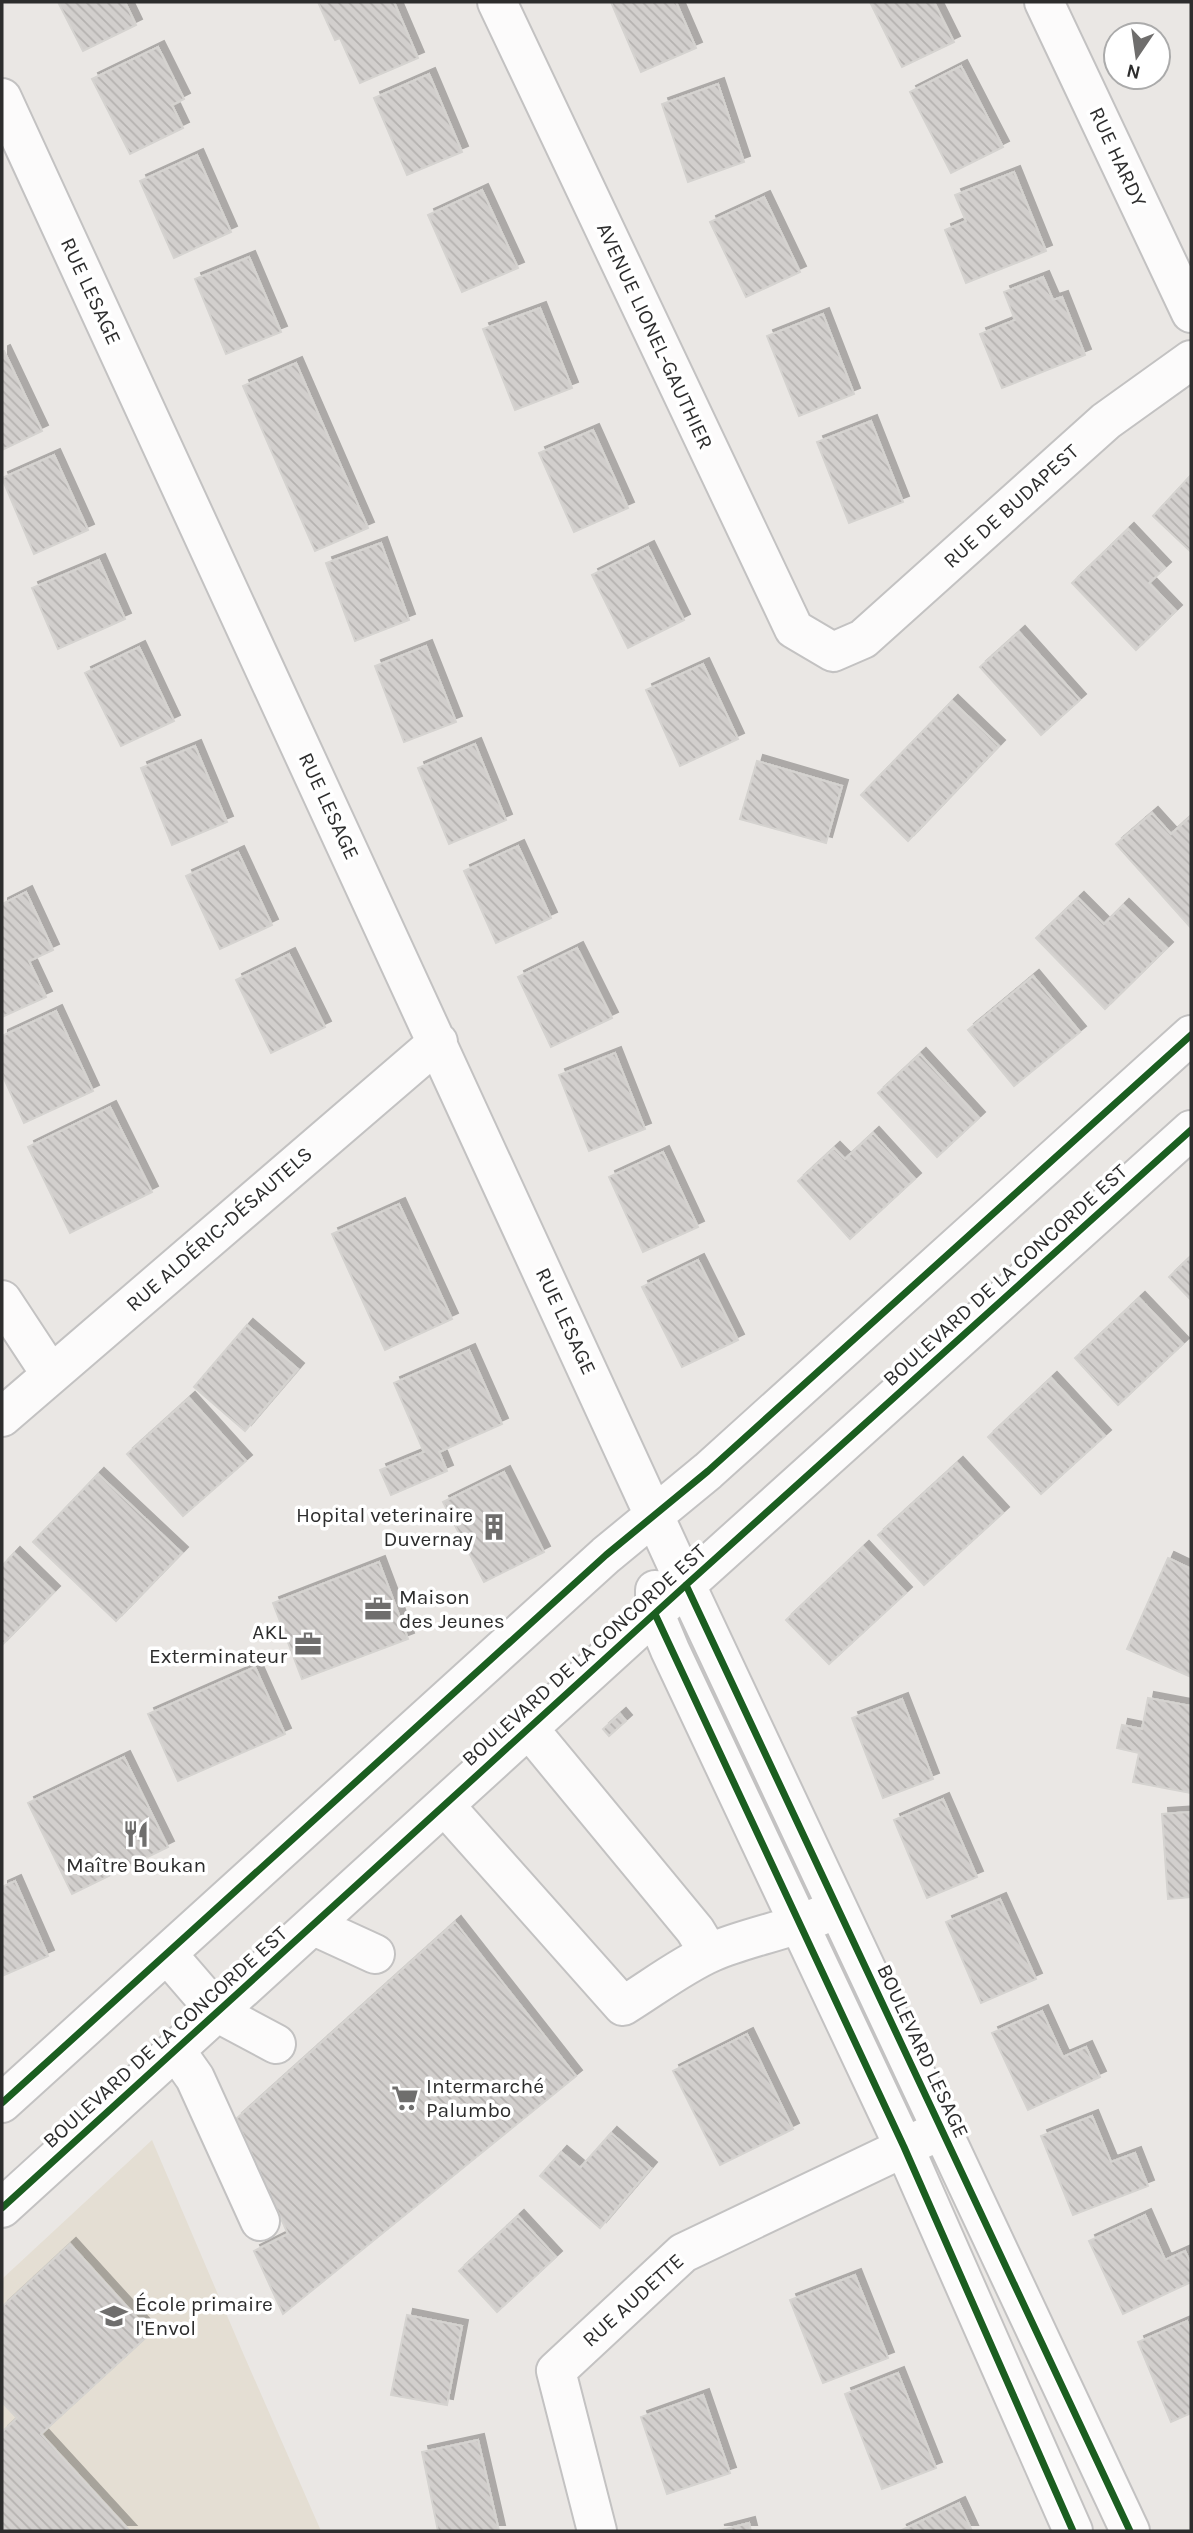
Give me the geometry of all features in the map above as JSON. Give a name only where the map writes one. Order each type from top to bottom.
[{"type":"street","name":"AVENUE LIONEL-GAUTHIER","points":[[497,2],[794,629],[834,652]]},
{"type":"street","name":"RUE HARDY","points":[[1044,2],[1191,313]]},
{"type":"street","name":"RUE LESAGE","points":[[2,98],[653,1515]]},
{"type":"street","name":"RUE DE BUDAPEST","points":[[834,652],[863,639],[1106,421],[1191,360]]},
{"type":"street","points":[[2,2103],[606,1555],[708,1471],[1191,1035]]},
{"type":"street","name":"RUE ALDÉRIC-DÉSAUTELS","points":[[2,1417],[438,1042]]},
{"type":"street","name":"BOULEVARD DE LA CONCORDE EST","points":[[2,2208],[686,1585],[1191,1130]]},
{"type":"street","points":[[2,1300],[50,1373]]},
{"type":"street","points":[[653,1515],[655,1614],[904,2147],[1073,2531]]},
{"type":"street","name":"BOULEVARD LESAGE","points":[[653,1515],[1130,2531]]},
{"type":"street","points":[[529,1729],[695,1930],[709,1953]]},
{"type":"street","points":[[445,1806],[624,2006],[709,1953],[757,1935],[799,1925],[838,1908]]},
{"type":"street","points":[[314,1926],[375,1954]]},
{"type":"street","points":[[167,1954],[218,2013],[276,2044]]},
{"type":"street","points":[[176,2051],[195,2078],[260,2221]]},
{"type":"street","name":"RUE AUDETTE","points":[[597,2531],[556,2371],[683,2253],[941,2130]]},
{"type":"shaded area","name":"École primaire l'Envol","points":[[152,2140],[321,2531],[2,2531],[2,2279]]},
{"type":"building","points":[[58,2],[125,2],[136,25],[83,51]]},
{"type":"building","points":[[318,2],[394,2],[418,58],[360,83],[340,38],[335,40]]},
{"type":"building","points":[[611,2],[676,2],[696,48],[641,72]]},
{"type":"building","points":[[870,2],[934,2],[954,42],[902,67]]},
{"type":"building","points":[[158,47],[184,99],[172,105],[183,128],[130,154],[92,79]]},
{"type":"building","points":[[961,66],[1003,147],[951,173],[910,92]]},
{"type":"building","points":[[429,74],[462,152],[407,175],[374,98]]},
{"type":"building","points":[[718,84],[744,162],[688,182],[662,104]]},
{"type":"building","points":[[197,155],[231,232],[174,258],[140,181]]},
{"type":"building","points":[[1014,172],[1046,251],[966,283],[945,230],[966,221],[955,195]]},
{"type":"building","points":[[482,190],[518,268],[462,292],[428,215]]},
{"type":"building","points":[[764,197],[800,272],[746,297],[710,222]]},
{"type":"building","points":[[249,257],[281,332],[226,354],[195,279]]},
{"type":"building","points":[[1043,277],[1053,300],[1062,297],[1085,355],[1002,388],[980,334],[1015,320],[1004,292]]},
{"type":"building","points":[[540,308],[572,388],[515,410],[483,329]]},
{"type":"building","points":[[823,314],[854,394],[799,416],[767,336]]},
{"type":"building","points":[[4,351],[42,431],[2,450],[2,352]]},
{"type":"building","points":[[296,363],[368,528],[315,551],[243,386]]},
{"type":"building","points":[[871,421],[903,502],[849,523],[817,442]]},
{"type":"building","points":[[593,430],[628,508],[574,532],[539,453]]},
{"type":"building","points":[[54,455],[88,530],[34,554],[2,478]]},
{"type":"building","points":[[1191,475],[1191,552],[1153,516]]},
{"type":"building","points":[[1128,529],[1165,568],[1149,583],[1176,611],[1136,650],[1072,583]]},
{"type":"building","points":[[381,543],[409,620],[355,641],[326,563]]},
{"type":"building","points":[[648,547],[684,620],[628,648],[592,575]]},
{"type":"building","points":[[99,560],[125,619],[58,649],[32,588]]},
{"type":"building","points":[[1019,632],[1080,700],[1041,735],[980,667]]},
{"type":"building","points":[[426,646],[456,722],[404,742],[375,666]]},
{"type":"building","points":[[139,647],[174,721],[121,746],[85,673]]},
{"type":"building","points":[[703,664],[738,739],[680,766],[646,690]]},
{"type":"building","points":[[952,701],[999,746],[908,841],[861,795]]},
{"type":"building","points":[[475,744],[506,820],[449,844],[418,768]]},
{"type":"building","points":[[195,746],[227,822],[172,845],[141,768]]},
{"type":"building","points":[[757,761],[842,786],[826,843],[740,819]]},
{"type":"building","points":[[1152,813],[1171,834],[1191,816],[1191,928],[1116,844]]},
{"type":"building","points":[[518,846],[551,918],[496,943],[464,871]]},
{"type":"building","points":[[238,852],[272,925],[220,949],[186,876]]},
{"type":"building","points":[[26,892],[53,950],[29,961],[46,997],[2,1017],[2,904]]},
{"type":"building","points":[[1078,898],[1104,924],[1123,905],[1167,948],[1105,1009],[1036,938]]},
{"type":"building","points":[[577,948],[612,1018],[551,1047],[518,977]]},
{"type":"building","points":[[289,954],[325,1027],[271,1053],[236,980]]},
{"type":"building","points":[[1033,976],[1080,1032],[1014,1086],[968,1030]]},
{"type":"building","points":[[56,1011],[93,1091],[24,1123],[2,1074],[2,1036]]},
{"type":"building","points":[[615,1053],[645,1129],[589,1151],[559,1075]]},
{"type":"building","points":[[920,1054],[979,1118],[937,1157],[878,1093]]},
{"type":"building","points":[[110,1107],[152,1192],[70,1233],[28,1147]]},
{"type":"building","points":[[873,1133],[915,1179],[850,1239],[798,1181],[834,1148],[845,1159]]},
{"type":"building","points":[[663,1152],[698,1227],[643,1252],[609,1177]]},
{"type":"building","points":[[399,1204],[452,1319],[385,1350],[332,1234]]},
{"type":"building","points":[[1191,1256],[1191,1300],[1169,1277]]},
{"type":"building","points":[[698,1260],[738,1340],[682,1367],[642,1287]]},
{"type":"building","points":[[1139,1298],[1183,1344],[1118,1405],[1075,1358]]},
{"type":"building","points":[[247,1325],[298,1369],[245,1431],[194,1387]]},
{"type":"building","points":[[469,1350],[502,1424],[439,1452],[447,1471],[391,1495],[380,1470],[424,1452],[394,1383]]},
{"type":"building","points":[[1051,1378],[1105,1436],[1041,1494],[988,1437]]},
{"type":"building","points":[[189,1398],[246,1461],[183,1516],[127,1454]]},
{"type":"building","points":[[957,1463],[1003,1513],[924,1585],[878,1535]]},
{"type":"building","name":"Hopital veterinaire Duvernay","points":[[504,1472],[544,1552],[484,1582],[443,1502]]},
{"type":"building","points":[[98,1474],[182,1553],[116,1621],[33,1542]]},
{"type":"building","points":[[863,1547],[906,1593],[829,1664],[786,1620]]},
{"type":"building","points":[[14,1553],[54,1592],[2,1645],[2,1566]]},
{"type":"building","points":[[1168,1558],[1191,1569],[1191,1677],[1127,1649]]},
{"type":"building","points":[[379,1562],[408,1639],[302,1679],[273,1603]]},
{"type":"building","points":[[255,1667],[285,1734],[178,1781],[148,1714]]},
{"type":"building","points":[[1148,1698],[1191,1706],[1191,1793],[1133,1782],[1139,1753],[1117,1748],[1122,1725],[1142,1729]]},
{"type":"building","points":[[902,1699],[933,1779],[883,1798],[852,1718]]},
{"type":"building","points":[[620,1714],[626,1721],[609,1736],[603,1729]]},
{"type":"building","points":[[124,1757],[168,1847],[72,1894],[28,1803]]},
{"type":"building","points":[[943,1799],[977,1877],[927,1898],[894,1820]]},
{"type":"building","points":[[1191,1812],[1191,1897],[1168,1899],[1162,1814]]},
{"type":"building","points":[[15,1881],[48,1956],[2,1976],[2,1887]]},
{"type":"building","points":[[1000,1899],[1036,1979],[981,2003],[946,1922]]},
{"type":"building","name":"Intermarché Palumbo","points":[[455,1922],[576,2076],[283,2314],[254,2251],[288,2234],[236,2119]]},
{"type":"building","points":[[1042,2011],[1063,2057],[1086,2047],[1100,2077],[1028,2110],[992,2033]]},
{"type":"building","points":[[747,2034],[793,2129],[720,2165],[673,2071]]},
{"type":"building","points":[[1092,2116],[1111,2162],[1135,2153],[1148,2186],[1073,2215],[1041,2136]]},
{"type":"building","points":[[611,2133],[651,2168],[600,2228],[540,2176],[561,2152],[580,2168]]},
{"type":"building","points":[[1145,2215],[1165,2260],[1185,2251],[1191,2264],[1191,2282],[1123,2314],[1089,2241]]},
{"type":"building","points":[[518,2216],[556,2257],[497,2312],[459,2271]]},
{"type":"building","points":[[70,2244],[151,2333],[41,2434],[130,2531],[2,2531],[2,2432],[17,2418],[2,2402],[2,2307]]},
{"type":"building","points":[[855,2275],[888,2358],[823,2383],[790,2300]]},
{"type":"building","points":[[407,2315],[462,2326],[447,2405],[391,2395]]},
{"type":"building","points":[[1187,2321],[1191,2333],[1191,2413],[1171,2422],[1138,2342]]},
{"type":"building","points":[[898,2373],[936,2468],[882,2489],[845,2394]]},
{"type":"building","points":[[703,2395],[730,2473],[667,2494],[641,2417]]},
{"type":"building","points":[[478,2440],[499,2531],[438,2531],[422,2452]]},
{"type":"building","points":[[959,2503],[972,2531],[900,2531]]},
{"type":"building","points":[[749,2523],[751,2531],[718,2531]]},
{"type":"cycle path","points":[[2,2103],[606,1555],[708,1471],[1191,1035]]},
{"type":"cycle path","points":[[2,2208],[686,1585],[1191,1130]]},
{"type":"cycle path","points":[[686,1585],[1130,2531]]},
{"type":"cycle path","points":[[655,1614],[904,2147],[1073,2531]]},
{"type":"place","name":"Hopital veterinaire Duvernay","points":[[494,1527]]},
{"type":"place","name":"Maison des Jeunes","points":[[378,1609]]},
{"type":"place","name":"AKL Exterminateur","points":[[308,1644]]},
{"type":"place","name":"Maître Boukan","points":[[136,1834]]},
{"type":"place","name":"Intermarché Palumbo","points":[[405,2098]]},
{"type":"place","name":"École primaire l'Envol","points":[[114,2316]]}]
